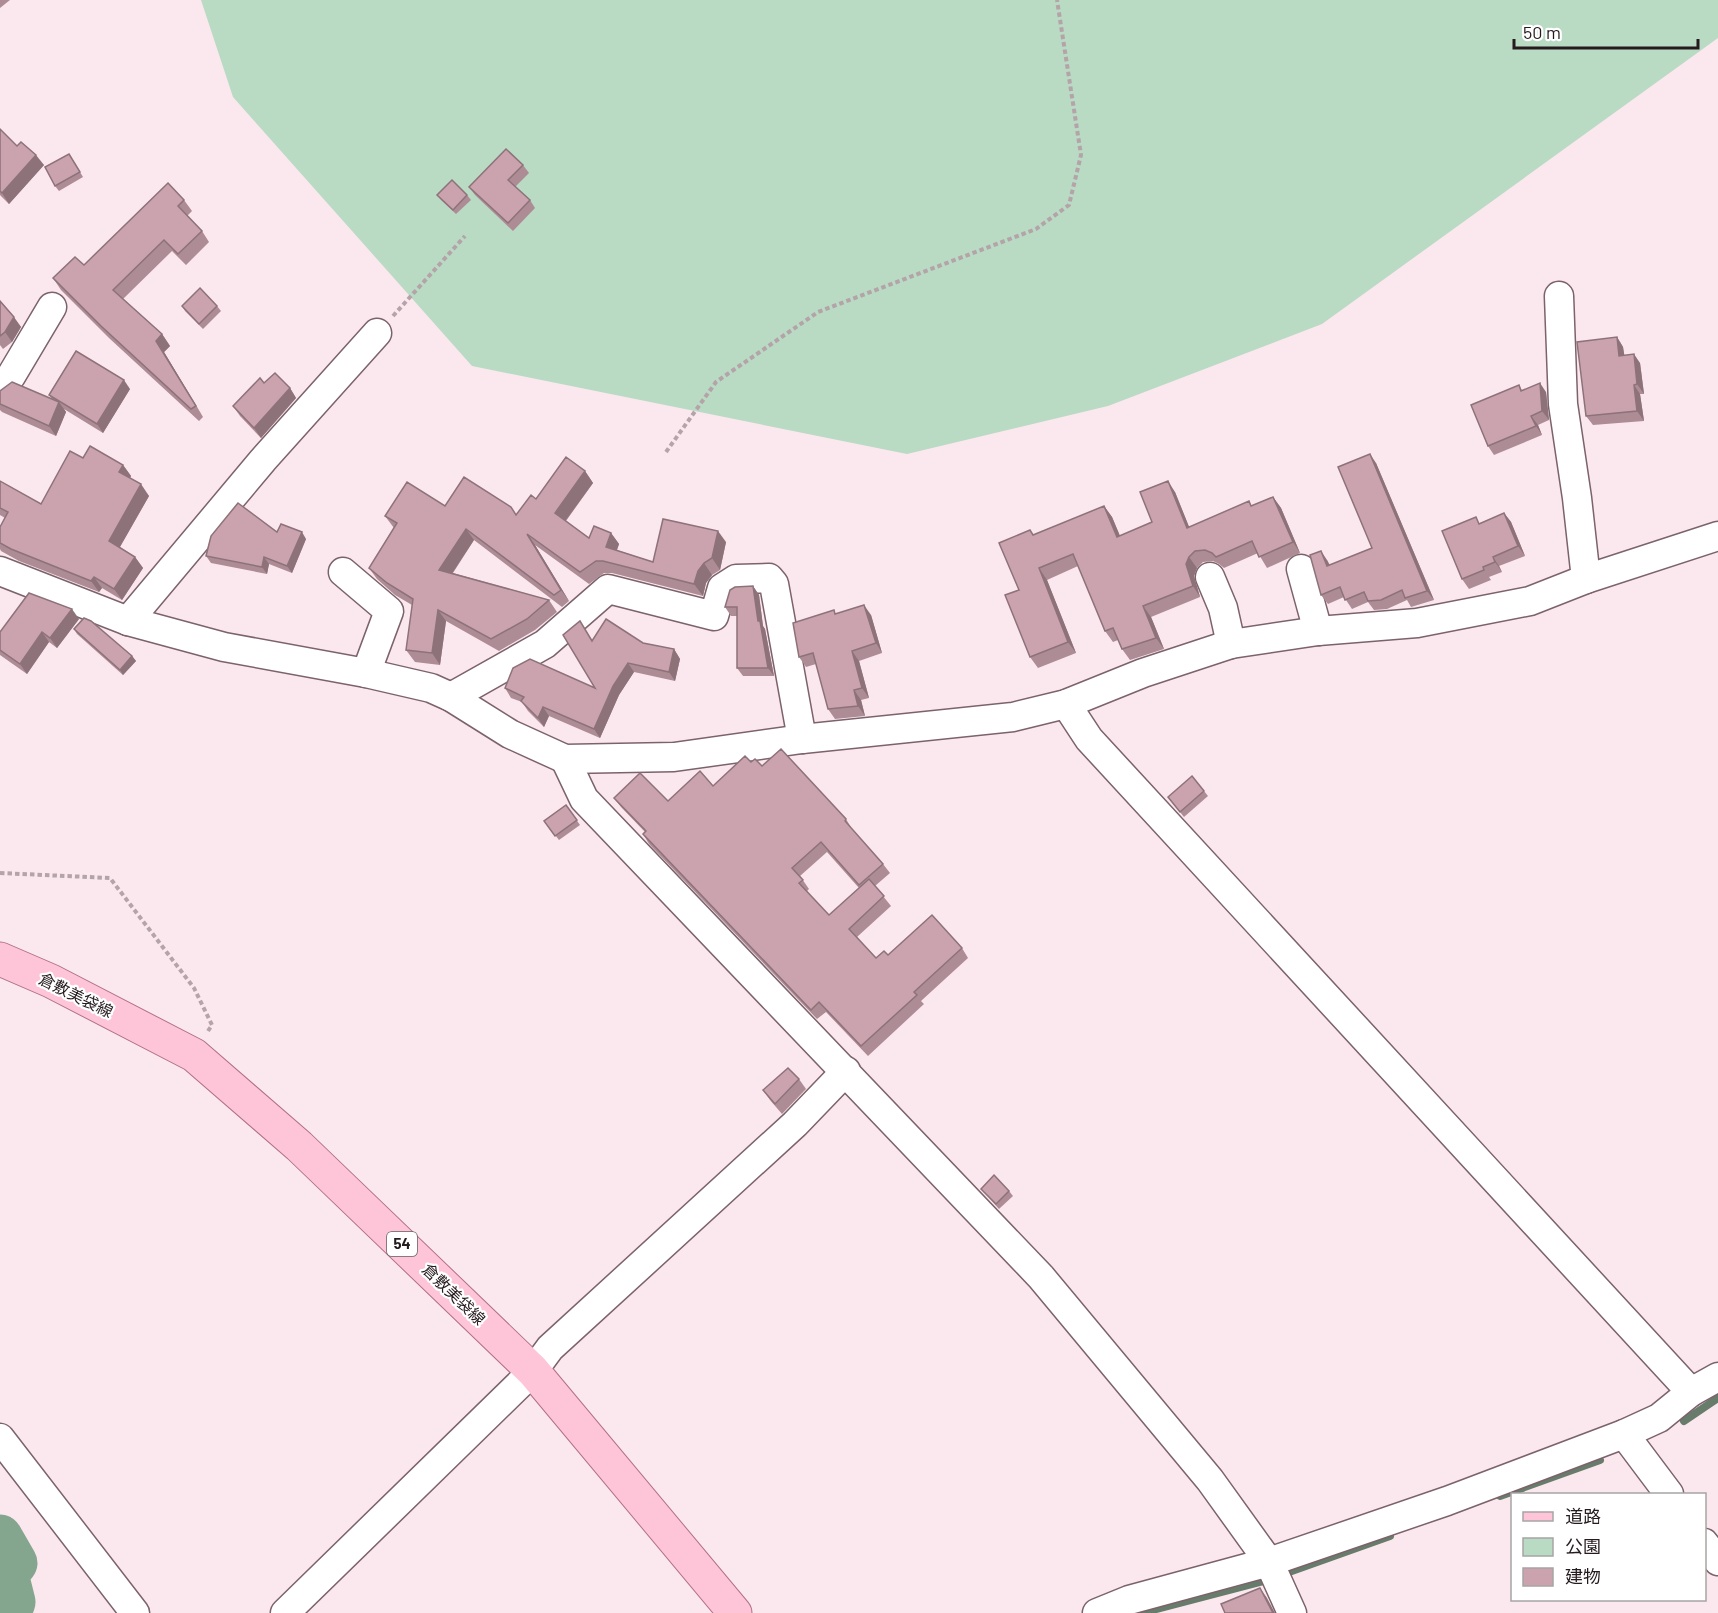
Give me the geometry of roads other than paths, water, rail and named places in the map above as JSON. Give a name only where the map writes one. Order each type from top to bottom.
[{"type":"main road","name":"倉敷美袋線","points":[[0,959],[51,981],[194,1055],[299,1146],[533,1371],[735,1613]]},
{"type":"street","points":[[1559,296],[1563,404],[1586,579]]},
{"type":"street","points":[[0,387],[11,376],[52,307]]},
{"type":"street","points":[[128,621],[263,460],[377,333]]},
{"type":"street","points":[[0,571],[128,621],[224,647],[366,673],[431,688],[451,697],[510,734],[565,759],[674,757],[802,739],[1013,717],[1066,704],[1143,673],[1231,644],[1318,631],[1428,621],[1530,601],[1586,579],[1718,536]]},
{"type":"street","points":[[1301,569],[1318,631]]},
{"type":"street","points":[[343,572],[389,611],[366,673]]},
{"type":"street","points":[[1210,577],[1223,608],[1231,644]]},
{"type":"street","points":[[451,697],[545,644],[608,589],[714,616],[722,588],[736,579],[769,578],[774,584],[802,739]]},
{"type":"street","points":[[1066,704],[1089,739],[1691,1392]]},
{"type":"street","points":[[565,759],[584,799],[1041,1277],[1210,1480],[1274,1572],[1292,1613]]},
{"type":"street","points":[[285,1613],[533,1371],[550,1348],[795,1124],[846,1071]]},
{"type":"street","points":[[1097,1613],[1129,1600],[1274,1572],[1447,1501],[1624,1434],[1659,1418],[1691,1392],[1718,1377]]},
{"type":"street","points":[[1624,1434],[1668,1493]]},
{"type":"street","points":[[0,1438],[135,1613]]},
{"type":"street","points":[[1706,1546],[1718,1561]]},
{"type":"waterway","points":[[1684,1421],[1718,1398]]},
{"type":"waterway","points":[[1500,1496],[1600,1460]]},
{"type":"waterway","points":[[1141,1613],[1264,1581],[1390,1536]]},
{"type":"waterway","points":[[0,1537],[15,1563],[6,1574],[13,1602],[9,1613]]}]
